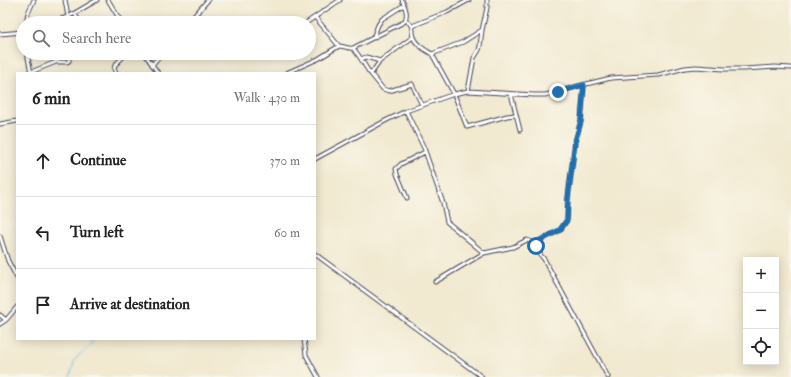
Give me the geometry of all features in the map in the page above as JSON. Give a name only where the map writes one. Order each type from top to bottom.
[{"type":"street","points":[[27,16],[34,0]]},
{"type":"street","points":[[65,0],[68,16]]},
{"type":"street","points":[[70,16],[97,0]]},
{"type":"street","points":[[108,0],[117,16]]},
{"type":"street","points":[[194,16],[208,0]]},
{"type":"street","points":[[316,16],[340,0]]},
{"type":"street","points":[[402,0],[406,12],[406,20],[412,26],[413,37],[421,47],[432,54],[454,94],[468,126],[515,115]]},
{"type":"street","points":[[412,26],[448,12],[470,0]]},
{"type":"street","points":[[468,91],[474,58],[480,46],[488,0]]},
{"type":"street","points":[[373,38],[382,19],[404,5]]},
{"type":"street","points":[[316,18],[339,46],[350,49],[406,20]]},
{"type":"street","points":[[432,54],[463,42],[482,30]]},
{"type":"street","points":[[0,34],[16,33]]},
{"type":"street","points":[[371,74],[380,61],[413,37]]},
{"type":"street","points":[[316,60],[339,46]]},
{"type":"street","points":[[353,48],[369,72],[383,89],[389,91],[412,84],[422,105]]},
{"type":"street","points":[[361,59],[366,57],[380,61]]},
{"type":"street","points":[[28,60],[31,72],[56,62],[67,62],[69,60]]},
{"type":"street","points":[[116,72],[114,65],[119,60]]},
{"type":"street","points":[[149,60],[157,72]]},
{"type":"street","points":[[152,65],[156,60]]},
{"type":"street","points":[[288,72],[316,60]]},
{"type":"street","points":[[316,158],[406,111],[454,94],[468,91],[534,96],[611,78],[658,75],[685,68],[791,68]]},
{"type":"street","points":[[435,282],[484,253],[513,247],[527,240],[535,243],[560,230],[567,220],[568,198],[575,142],[581,121],[584,85]]},
{"type":"street","points":[[511,94],[516,112],[515,115],[520,130]]},
{"type":"street","points":[[406,111],[424,148],[443,203],[447,222],[484,253]]},
{"type":"street","points":[[0,124],[16,121]]},
{"type":"street","points":[[407,198],[396,174],[396,169],[401,164],[425,152]]},
{"type":"street","points":[[0,236],[8,261],[16,276]]},
{"type":"street","points":[[535,243],[541,257],[544,259],[608,377]]},
{"type":"street","points":[[316,255],[480,376]]},
{"type":"street","points":[[0,324],[6,320],[16,308]]},
{"type":"street","points":[[0,315],[6,320]]},
{"type":"street","points":[[304,340],[306,355],[318,377]]},
{"type":"waterway","points":[[70,377],[75,359],[91,345],[94,340]]},
{"type":"route","points":[[536,246],[535,243],[560,230],[567,220],[571,172],[575,142],[581,121],[584,85],[558,92]]}]
